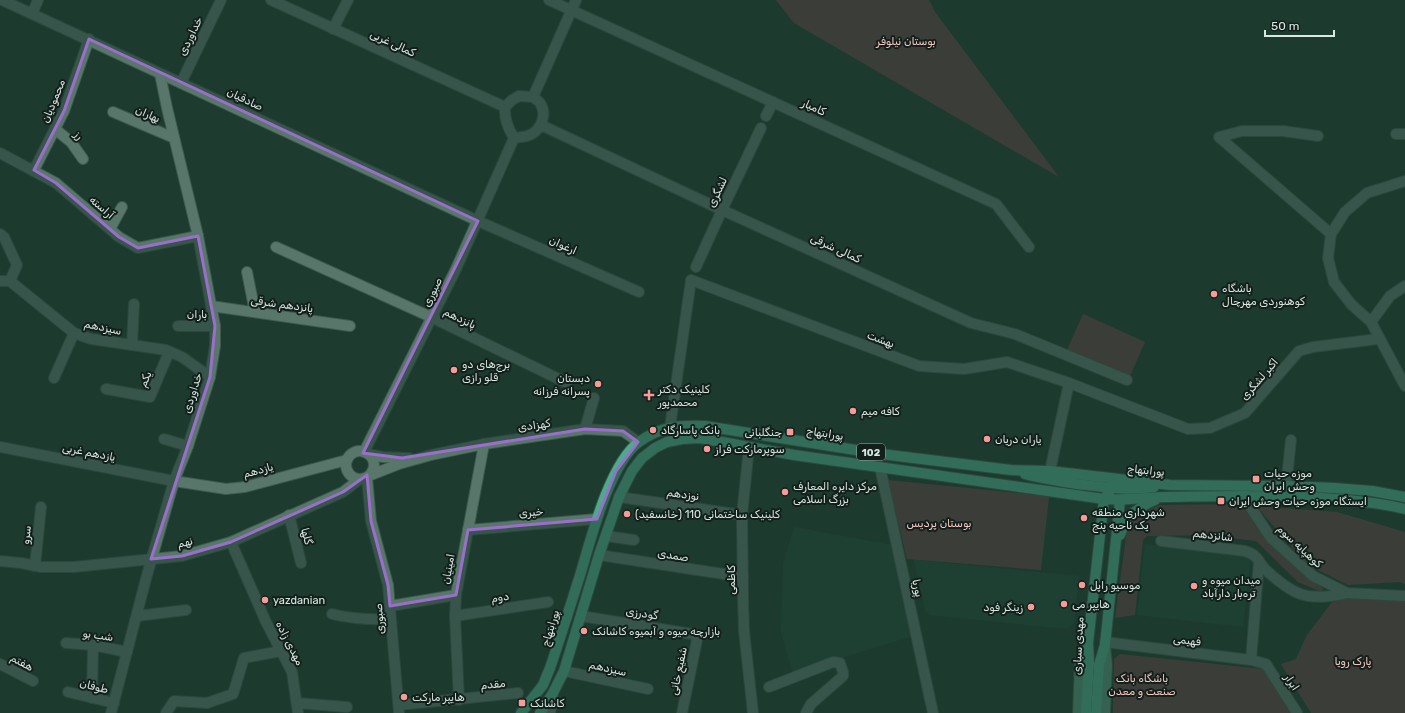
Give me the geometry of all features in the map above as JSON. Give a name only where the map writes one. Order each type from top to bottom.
[{"type":"main road","name":"پورابتهاج","points":[[521,713],[543,685],[550,668],[597,519],[616,472],[628,453],[638,442],[670,427],[684,425],[705,426],[882,454],[1011,470],[1050,471],[1170,485],[1286,486],[1372,491],[1405,497]]},
{"type":"main road","name":"102","points":[[540,713],[553,693],[564,671],[599,555],[619,497],[632,471],[642,458],[655,448],[667,442],[700,438],[794,455],[1120,501],[1163,497],[1244,496],[1324,498],[1386,504],[1405,509]]},
{"type":"main road","points":[[794,455],[796,440]]},
{"type":"main road","points":[[880,467],[882,454]]},
{"type":"main road","points":[[1011,470],[1040,478],[1112,488],[1141,489],[1170,485]]},
{"type":"main road","name":"مهدی سباری","points":[[1086,713],[1089,664],[1088,643],[1104,499],[1112,488]]},
{"type":"main road","points":[[1116,547],[1123,526],[1136,509],[1163,497]]},
{"type":"main road","points":[[1096,713],[1098,665],[1105,643],[1120,501]]},
{"type":"main road","points":[[1094,586],[1112,588]]},
{"type":"main road","points":[[1078,713],[1080,662],[1088,643]]},
{"type":"main road","points":[[1105,643],[1107,665],[1105,713]]},
{"type":"street","name":"صادقیان","points":[[2,0],[478,221]]},
{"type":"street","points":[[32,14],[38,0]]},
{"type":"street","name":"خداوردی","points":[[181,83],[221,0]]},
{"type":"street","name":"کمالی غربی","points":[[271,0],[504,107]]},
{"type":"street","points":[[333,29],[348,0]]},
{"type":"street","name":"کامیار","points":[[549,0],[996,204],[1029,247]]},
{"type":"street","points":[[533,97],[576,0]]},
{"type":"street","name":"محمودیان","points":[[34,170],[64,111],[88,39]]},
{"type":"street","name":"خداوردی","points":[[113,708],[151,559],[174,481],[188,446],[210,377],[215,346],[216,326],[198,236],[160,74]]},
{"type":"street","points":[[519,96],[533,97],[540,103],[543,110],[541,125],[532,134],[525,137],[514,138],[506,123],[504,107],[519,96]]},
{"type":"street","points":[[766,116],[773,102]]},
{"type":"street","name":"بهاران","points":[[113,112],[174,138]]},
{"type":"street","name":"کمالی شرقی","points":[[541,125],[722,210],[971,323],[1015,334],[1127,380]]},
{"type":"street","name":"لشگری","points":[[696,267],[760,128]]},
{"type":"street","name":"رز","points":[[55,129],[71,142],[83,159]]},
{"type":"street","points":[[1318,136],[1282,131],[1242,131],[1220,137],[1331,234]]},
{"type":"street","name":"صبوری","points":[[366,453],[456,269],[514,138]]},
{"type":"street","name":"آراسته","points":[[0,153],[56,183],[119,237],[138,248],[198,236]]},
{"type":"street","points":[[1405,181],[1367,194],[1345,212],[1331,234],[1328,258],[1334,282],[1351,304],[1370,322],[1405,386]]},
{"type":"street","points":[[110,229],[122,207]]},
{"type":"street","name":"ارغوان","points":[[478,221],[639,292]]},
{"type":"street","points":[[0,234],[4,237],[17,265],[5,281]]},
{"type":"street","name":"پانزدهم","points":[[276,246],[432,318],[567,383]]},
{"type":"street","points":[[247,272],[255,312]]},
{"type":"street","name":"بهشت","points":[[670,427],[691,280],[919,366],[964,369],[1007,362],[1069,383]]},
{"type":"street","name":"سیزدهم","points":[[5,281],[74,333],[91,339],[169,352],[182,358],[210,377]]},
{"type":"street","points":[[1370,322],[1390,296],[1405,286]]},
{"type":"street","points":[[132,345],[134,304]]},
{"type":"street","name":"پانزدهم شرقی","points":[[211,306],[350,326]]},
{"type":"street","name":"باران","points":[[178,326],[216,326]]},
{"type":"street","points":[[54,378],[74,333]]},
{"type":"street","name":"اکبر لشگری","points":[[1069,383],[1188,429],[1210,428],[1245,413],[1299,351],[1313,347],[1378,339]]},
{"type":"street","name":"یکم","points":[[106,389],[150,397],[169,352]]},
{"type":"street","points":[[1050,471],[1069,383]]},
{"type":"street","points":[[585,429],[594,398]]},
{"type":"street","name":"کهزادی","points":[[366,453],[383,457],[402,458],[431,455],[484,444],[585,429],[623,431],[638,442]]},
{"type":"street","points":[[164,439],[188,446]]},
{"type":"street","points":[[1286,486],[1291,440]]},
{"type":"street","name":"امینیان","points":[[459,700],[455,616],[456,595],[484,444]]},
{"type":"street","name":"یازدهم غربی","points":[[0,447],[174,481]]},
{"type":"street","name":"کاظمی","points":[[749,447],[742,515],[744,631],[753,713]]},
{"type":"street","points":[[354,453],[366,453],[374,461],[373,471],[366,477],[352,476],[346,469],[347,460],[354,453]]},
{"type":"street","name":"کهزادی","points":[[366,477],[431,455]]},
{"type":"street","name":"یازدهم","points":[[174,481],[226,489],[245,487],[347,460]]},
{"type":"street","name":"پوریا","points":[[880,467],[933,713]]},
{"type":"street","name":"صبوری","points":[[366,477],[371,521],[388,585],[399,709]]},
{"type":"street","name":"نهم","points":[[0,560],[41,567],[74,567],[182,556],[231,542],[343,492],[366,477]]},
{"type":"street","name":"کوهپایه سوم","points":[[1244,496],[1271,538],[1313,576],[1347,593],[1405,596]]},
{"type":"street","name":"نوزدهم","points":[[619,497],[742,515]]},
{"type":"street","name":"سرو","points":[[35,566],[41,507]]},
{"type":"street","name":"گلها","points":[[289,516],[302,563]]},
{"type":"street","name":"خیری","points":[[468,530],[597,519]]},
{"type":"street","points":[[606,536],[634,540]]},
{"type":"street","name":"شانزدهم","points":[[1161,541],[1245,551],[1254,554],[1265,568],[1280,581],[1298,593],[1333,597],[1347,593]]},
{"type":"street","name":"مهدی زاده","points":[[231,542],[266,622],[292,672],[297,708]]},
{"type":"street","name":"صمدی","points":[[599,555],[743,577]]},
{"type":"street","points":[[1251,660],[1259,561]]},
{"type":"street","points":[[390,606],[456,595]]},
{"type":"street","name":"دوم","points":[[455,616],[548,602]]},
{"type":"street","points":[[137,616],[186,610]]},
{"type":"street","points":[[332,614],[347,618],[367,620],[390,619]]},
{"type":"street","name":"گودرزی","points":[[581,616],[698,635]]},
{"type":"street","name":"شفیع خانی","points":[[682,713],[698,635]]},
{"type":"street","name":"شب بو","points":[[66,643],[93,645],[127,652]]},
{"type":"street","name":"فهیمی","points":[[1105,643],[1251,660],[1266,664]]},
{"type":"street","points":[[92,698],[93,645]]},
{"type":"street","points":[[166,713],[174,701],[207,703],[233,694],[244,658],[281,651]]},
{"type":"street","points":[[768,687],[833,662],[840,663],[843,676],[811,704],[806,713]]},
{"type":"street","name":"هفتم","points":[[0,664],[33,681]]},
{"type":"street","name":"ابرار","points":[[1266,664],[1297,713]]},
{"type":"street","name":"سیزدهم","points":[[564,671],[648,689]]},
{"type":"street","name":"طوفان","points":[[68,692],[92,698],[113,708]]},
{"type":"street","name":"مقدم","points":[[399,709],[518,693]]},
{"type":"street","points":[[550,713],[553,693]]},
{"type":"street","points":[[297,708],[346,708]]},
{"type":"highlighted area","points":[[89,39],[478,221],[363,453],[402,458],[585,429],[623,431],[638,442],[616,471],[597,519],[468,530],[456,595],[390,606],[388,585],[371,521],[367,475],[343,492],[231,542],[182,556],[151,559],[210,377],[215,326],[198,236],[138,248],[119,237],[56,183],[34,170],[64,111]]},
{"type":"shaded area","points":[[794,527],[892,545],[912,636],[793,673],[781,633],[783,564]]},
{"type":"shaded area","name":"میدان میوه و تره‌بار دارآباد","points":[[1145,544],[1251,557],[1243,627],[1137,615]]},
{"type":"shaded area","points":[[914,560],[1079,576],[1074,623],[1067,629],[930,615],[925,610]]},
{"type":"green space","name":"بوستان نیلوفر","points":[[776,0],[929,0],[935,12],[1059,177],[794,23]]},
{"type":"green space","points":[[1083,314],[1145,342],[1129,378],[1067,350]]},
{"type":"green space","name":"بوستان پردیس","points":[[888,480],[1049,496],[1041,570],[907,559]]},
{"type":"green space","points":[[1239,504],[1302,574],[1323,588],[1322,592],[1298,582],[1256,541],[1206,535],[1147,536],[1143,540],[1135,615],[1115,618],[1126,537],[1133,517],[1160,505]]},
{"type":"green space","points":[[1256,506],[1337,512],[1405,532],[1405,584],[1399,582],[1348,585],[1308,565]]},
{"type":"green space","name":"پارک رویا","points":[[1350,598],[1405,601],[1405,713],[1311,713],[1281,664],[1296,659],[1307,635],[1332,602]]},
{"type":"green space","name":"باشگاه بانک صنعت و معدن","points":[[1120,654],[1263,669],[1290,713],[1113,713],[1114,659]]},
{"type":"place","name":"باشگاه کوهنوردی مهرچال","points":[[1214,294]]},
{"type":"place","name":"برج‌های دو قلو رازی","points":[[454,370]]},
{"type":"place","name":"دبستان پسرانه فرزانه","points":[[598,384]]},
{"type":"place","name":"کلینیک دکتر محمدپور","points":[[649,395]]},
{"type":"place","name":"کافه میم","points":[[853,411]]},
{"type":"place","name":"بانک پاسارگاد","points":[[653,430]]},
{"type":"place","name":"جنگلبانی","points":[[790,432]]},
{"type":"place","name":"یاران دریان","points":[[987,439]]},
{"type":"place","name":"سوپرمارکت فراز","points":[[707,449]]},
{"type":"place","name":"موزه حیات وحش ایران","points":[[1256,479]]},
{"type":"place","name":"مرکز دایره المعارف بزرگ اسلامی","points":[[785,492]]},
{"type":"place","name":"ایستگاه موزه حیات وحش ایران","points":[[1221,501]]},
{"type":"place","name":"کلینیک ساختمانی 110 (خانسفید)","points":[[627,514]]},
{"type":"place","name":"شهرداری منطقه یک ناحیه پنج","points":[[1084,518]]},
{"type":"place","name":"موسیو راپل","points":[[1082,585]]},
{"type":"place","name":"میدان میوه و تره‌بار دارآباد","points":[[1194,586]]},
{"type":"place","name":"yazdanian","points":[[265,600]]},
{"type":"place","name":"هایپر می","points":[[1064,604]]},
{"type":"place","name":"زینگر فود","points":[[1031,607]]},
{"type":"place","name":"بازارچه میوه و آبمیوه کاشانک","points":[[584,631]]},
{"type":"place","name":"هایپر مارکت","points":[[404,697]]},
{"type":"place","name":"کاشانک","points":[[522,703]]}]
